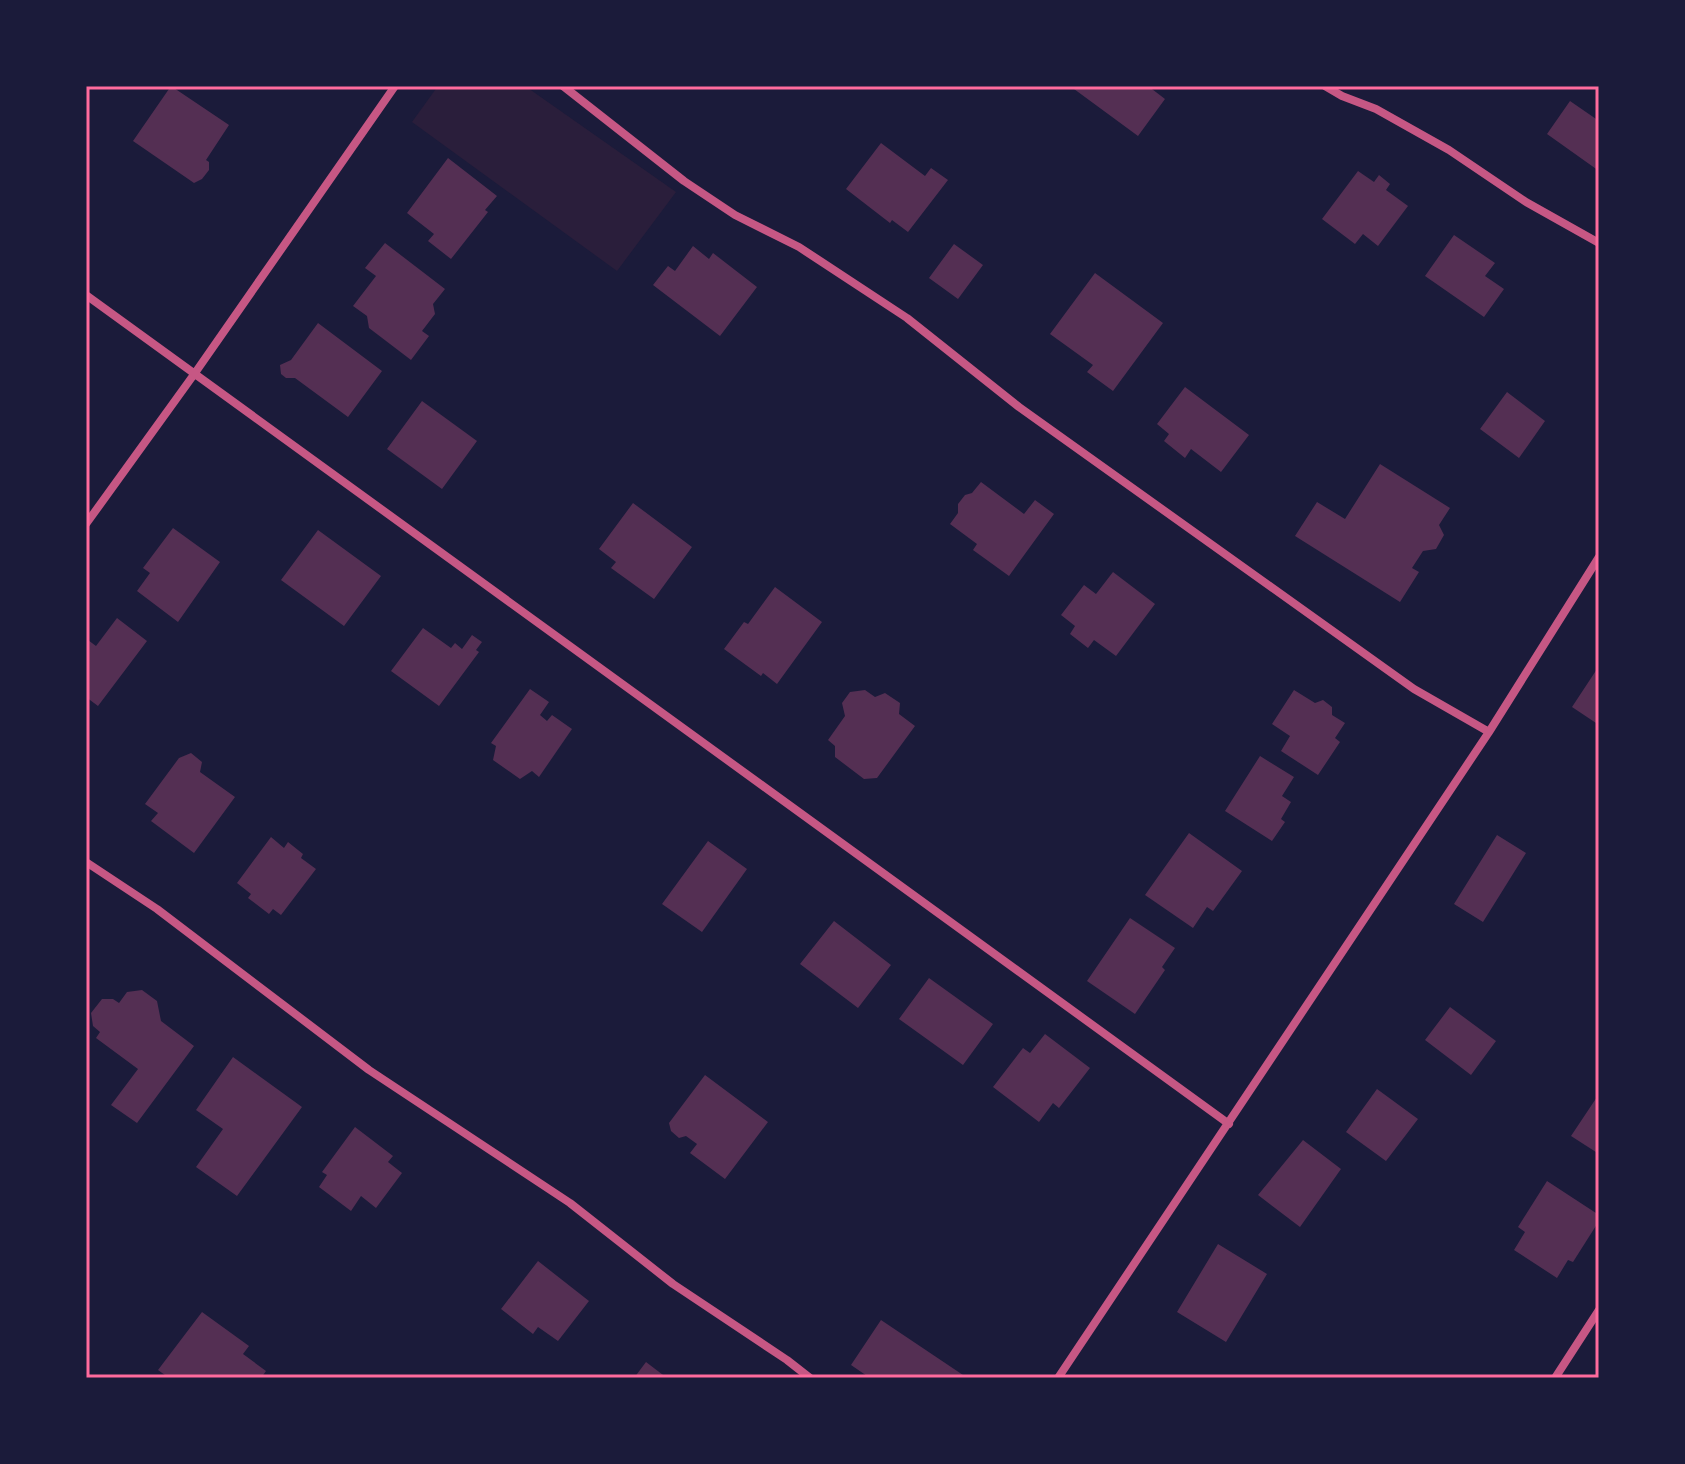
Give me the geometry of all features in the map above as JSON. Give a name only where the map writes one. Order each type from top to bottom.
[{"type":"street","points":[[86,524],[395,86]]},
{"type":"street","points":[[563,86],[684,181],[735,215],[799,247],[907,318],[1019,407],[1414,689],[1489,732]]},
{"type":"street","points":[[1325,86],[1376,109],[1449,150],[1526,202],[1599,243]]},
{"type":"street","points":[[86,295],[1229,1124]]},
{"type":"street","points":[[1058,1378],[1489,732],[1599,557]]},
{"type":"street","points":[[86,862],[157,909],[369,1070],[570,1203],[673,1284],[810,1378]]},
{"type":"street","points":[[1555,1378],[1599,1310]]},
{"type":"shaded area","points":[[438,86],[525,86],[676,192],[617,271],[412,122]]},
{"type":"building","points":[[171,86],[229,125],[206,160],[209,170],[194,183],[133,141]]},
{"type":"building","points":[[1076,86],[1148,86],[1165,99],[1138,136],[1074,89]]},
{"type":"building","points":[[1570,101],[1599,121],[1599,171],[1547,134]]},
{"type":"building","points":[[881,143],[925,176],[931,168],[948,180],[908,232],[892,220],[890,223],[846,189]]},
{"type":"building","points":[[448,158],[497,196],[451,259],[428,241],[434,234],[407,213]]},
{"type":"building","points":[[1358,171],[1374,182],[1379,175],[1390,184],[1386,190],[1408,206],[1378,246],[1363,234],[1355,244],[1322,219]]},
{"type":"building","points":[[1454,235],[1495,263],[1485,276],[1504,289],[1484,317],[1425,276]]},
{"type":"building","points":[[385,243],[445,289],[433,304],[435,314],[422,331],[429,336],[411,360],[369,328],[367,316],[353,306],[376,276],[365,268]]},
{"type":"building","points":[[954,244],[983,265],[958,299],[929,278]]},
{"type":"building","points":[[693,246],[709,259],[713,253],[757,287],[720,336],[653,285],[668,266],[675,271]]},
{"type":"building","points":[[1095,273],[1163,323],[1113,391],[1087,372],[1093,365],[1050,334]]},
{"type":"building","points":[[318,323],[382,371],[348,417],[295,378],[286,378],[281,374],[280,365],[291,360]]},
{"type":"building","points":[[1185,387],[1249,435],[1221,472],[1191,449],[1185,458],[1164,441],[1169,434],[1157,424]]},
{"type":"building","points":[[1507,392],[1545,421],[1519,458],[1480,429]]},
{"type":"building","points":[[422,401],[477,441],[442,489],[387,449]]},
{"type":"building","points":[[1380,464],[1450,508],[1439,525],[1444,535],[1436,549],[1423,551],[1412,568],[1419,572],[1400,602],[1295,536],[1317,502],[1345,519]]},
{"type":"building","points":[[981,482],[1024,514],[1035,500],[1054,514],[1009,576],[973,550],[977,544],[950,524],[958,513],[958,504]]},
{"type":"building","points":[[633,503],[692,547],[654,599],[611,568],[616,562],[599,549]]},
{"type":"building","points":[[173,528],[220,562],[178,622],[137,591],[150,573],[143,568]]},
{"type":"building","points":[[318,530],[381,576],[344,626],[281,580]]},
{"type":"building","points":[[1113,572],[1155,604],[1116,656],[1094,640],[1088,648],[1070,634],[1075,626],[1061,615],[1084,585],[1096,594]]},
{"type":"building","points":[[775,587],[822,622],[777,684],[724,649],[744,622],[748,624]]},
{"type":"building","points":[[117,618],[147,641],[98,706],[86,697],[86,643],[88,640],[96,646]]},
{"type":"building","points":[[423,628],[451,648],[455,643],[462,649],[472,635],[482,642],[476,650],[479,652],[439,706],[391,671]]},
{"type":"building","points":[[1599,666],[1599,725],[1572,707]]},
{"type":"building","points":[[530,689],[549,702],[540,715],[547,721],[552,715],[572,729],[539,777],[532,771],[520,779],[493,760],[496,746],[491,743]]},
{"type":"building","points":[[865,690],[875,697],[885,693],[900,703],[899,714],[915,726],[877,778],[864,779],[835,757],[835,746],[828,740],[845,716],[842,703],[850,692]]},
{"type":"building","points":[[1294,690],[1315,703],[1323,700],[1332,707],[1332,715],[1345,723],[1335,738],[1340,742],[1318,775],[1281,751],[1290,736],[1272,724]]},
{"type":"building","points":[[191,753],[202,762],[200,772],[235,797],[194,853],[151,821],[158,813],[145,804],[179,758]]},
{"type":"building","points":[[1260,756],[1294,777],[1282,796],[1291,802],[1281,819],[1285,822],[1272,841],[1225,811]]},
{"type":"building","points":[[1189,833],[1242,871],[1213,911],[1207,907],[1193,928],[1145,895]]},
{"type":"building","points":[[1497,835],[1526,853],[1483,922],[1454,904]]},
{"type":"building","points":[[271,837],[284,848],[288,842],[303,854],[301,858],[316,869],[281,915],[273,909],[269,914],[248,898],[251,894],[237,883]]},
{"type":"building","points":[[708,841],[747,869],[702,932],[662,904]]},
{"type":"building","points":[[1130,918],[1175,948],[1162,967],[1165,970],[1135,1014],[1087,981]]},
{"type":"building","points":[[834,921],[891,965],[858,1008],[800,964]]},
{"type":"building","points":[[929,978],[993,1024],[963,1065],[899,1019]]},
{"type":"building","points":[[142,990],[157,1001],[161,1021],[194,1046],[137,1123],[111,1105],[138,1069],[96,1038],[100,1032],[93,1026],[91,1013],[102,999],[113,999],[119,1003],[127,992]]},
{"type":"building","points":[[1450,1007],[1496,1041],[1471,1075],[1425,1040]]},
{"type":"building","points":[[1045,1034],[1090,1068],[1059,1108],[1053,1103],[1039,1122],[993,1087],[1023,1048],[1030,1053]]},
{"type":"building","points":[[233,1057],[302,1107],[237,1196],[196,1167],[223,1129],[196,1110]]},
{"type":"building","points":[[705,1075],[768,1122],[725,1179],[690,1153],[697,1144],[686,1136],[679,1138],[671,1131],[669,1123]]},
{"type":"building","points":[[1377,1089],[1418,1119],[1386,1161],[1346,1132]]},
{"type":"building","points":[[1599,1094],[1599,1154],[1571,1136]]},
{"type":"building","points":[[355,1127],[393,1156],[388,1162],[402,1173],[376,1208],[361,1196],[351,1211],[319,1187],[327,1175],[322,1172]]},
{"type":"building","points":[[1303,1140],[1341,1169],[1300,1227],[1258,1195]]},
{"type":"building","points":[[1547,1181],[1599,1215],[1599,1221],[1573,1262],[1568,1260],[1557,1278],[1514,1250],[1525,1232],[1518,1227]]},
{"type":"building","points":[[1218,1244],[1267,1274],[1226,1342],[1177,1312]]},
{"type":"building","points":[[538,1261],[589,1301],[558,1341],[538,1327],[533,1334],[501,1309]]},
{"type":"building","points":[[202,1312],[249,1346],[243,1354],[266,1371],[261,1378],[169,1378],[158,1370]]},
{"type":"building","points":[[881,1320],[963,1375],[961,1378],[870,1378],[851,1365]]},
{"type":"building","points":[[646,1362],[667,1378],[634,1378]]}]
